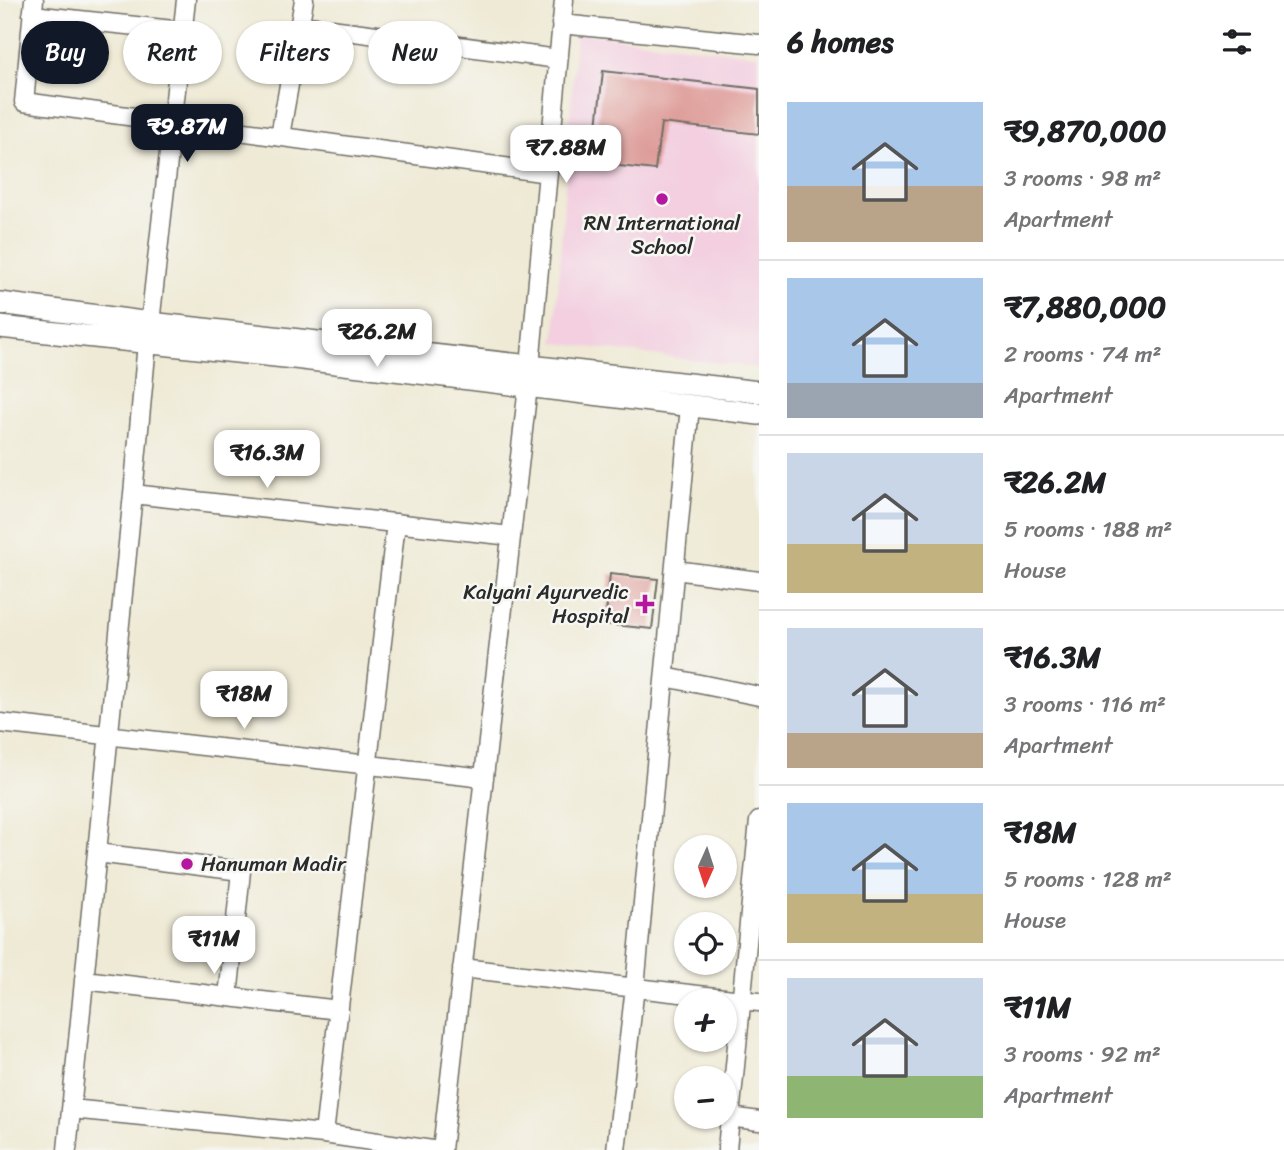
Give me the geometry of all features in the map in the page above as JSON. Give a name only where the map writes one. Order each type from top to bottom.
[{"type":"street","points":[[184,21],[186,0]]},
{"type":"street","points":[[301,21],[304,0]]},
{"type":"street","points":[[442,1150],[529,376],[564,0]]},
{"type":"street","points":[[123,22],[33,8],[24,102],[548,173]]},
{"type":"street","points":[[561,24],[759,44]]},
{"type":"street","points":[[354,32],[558,59]]},
{"type":"street","points":[[67,1150],[148,333],[177,84]]},
{"type":"street","points":[[280,136],[290,84]]},
{"type":"street","points":[[0,303],[148,333],[529,376],[692,384],[759,392]]},
{"type":"street","points":[[6,331],[148,333]]},
{"type":"street","points":[[529,376],[690,406],[759,414]]},
{"type":"street","points":[[616,1150],[635,987],[692,384]]},
{"type":"street","points":[[133,494],[511,536]]},
{"type":"street","points":[[324,1134],[396,523]]},
{"type":"street","points":[[675,570],[759,581]]},
{"type":"street","points":[[665,677],[759,696]]},
{"type":"street","points":[[0,723],[484,778]]},
{"type":"street","points":[[737,1078],[751,1001],[759,821]]},
{"type":"street","points":[[97,853],[241,871],[228,997]]},
{"type":"street","points":[[462,968],[751,1001]]},
{"type":"street","points":[[84,980],[339,1010]]},
{"type":"street","points":[[71,1109],[324,1134],[432,1150]]},
{"type":"street","points":[[737,1118],[759,1121]]},
{"type":"street","points":[[727,1150],[729,1129]]},
{"type":"shaded area","name":"RN International School","points":[[576,33],[759,55],[759,368],[554,343]]},
{"type":"building","points":[[603,71],[759,89],[759,134],[661,123],[655,170],[593,163]]},
{"type":"building","points":[[610,574],[658,579],[652,629],[605,624]]},
{"type":"place","name":"RN International School","points":[[662,199]]},
{"type":"place","name":"Kalyani Ayurvedic Hospital","points":[[645,604]]},
{"type":"place","name":"Hanuman Madir","points":[[187,864]]}]
